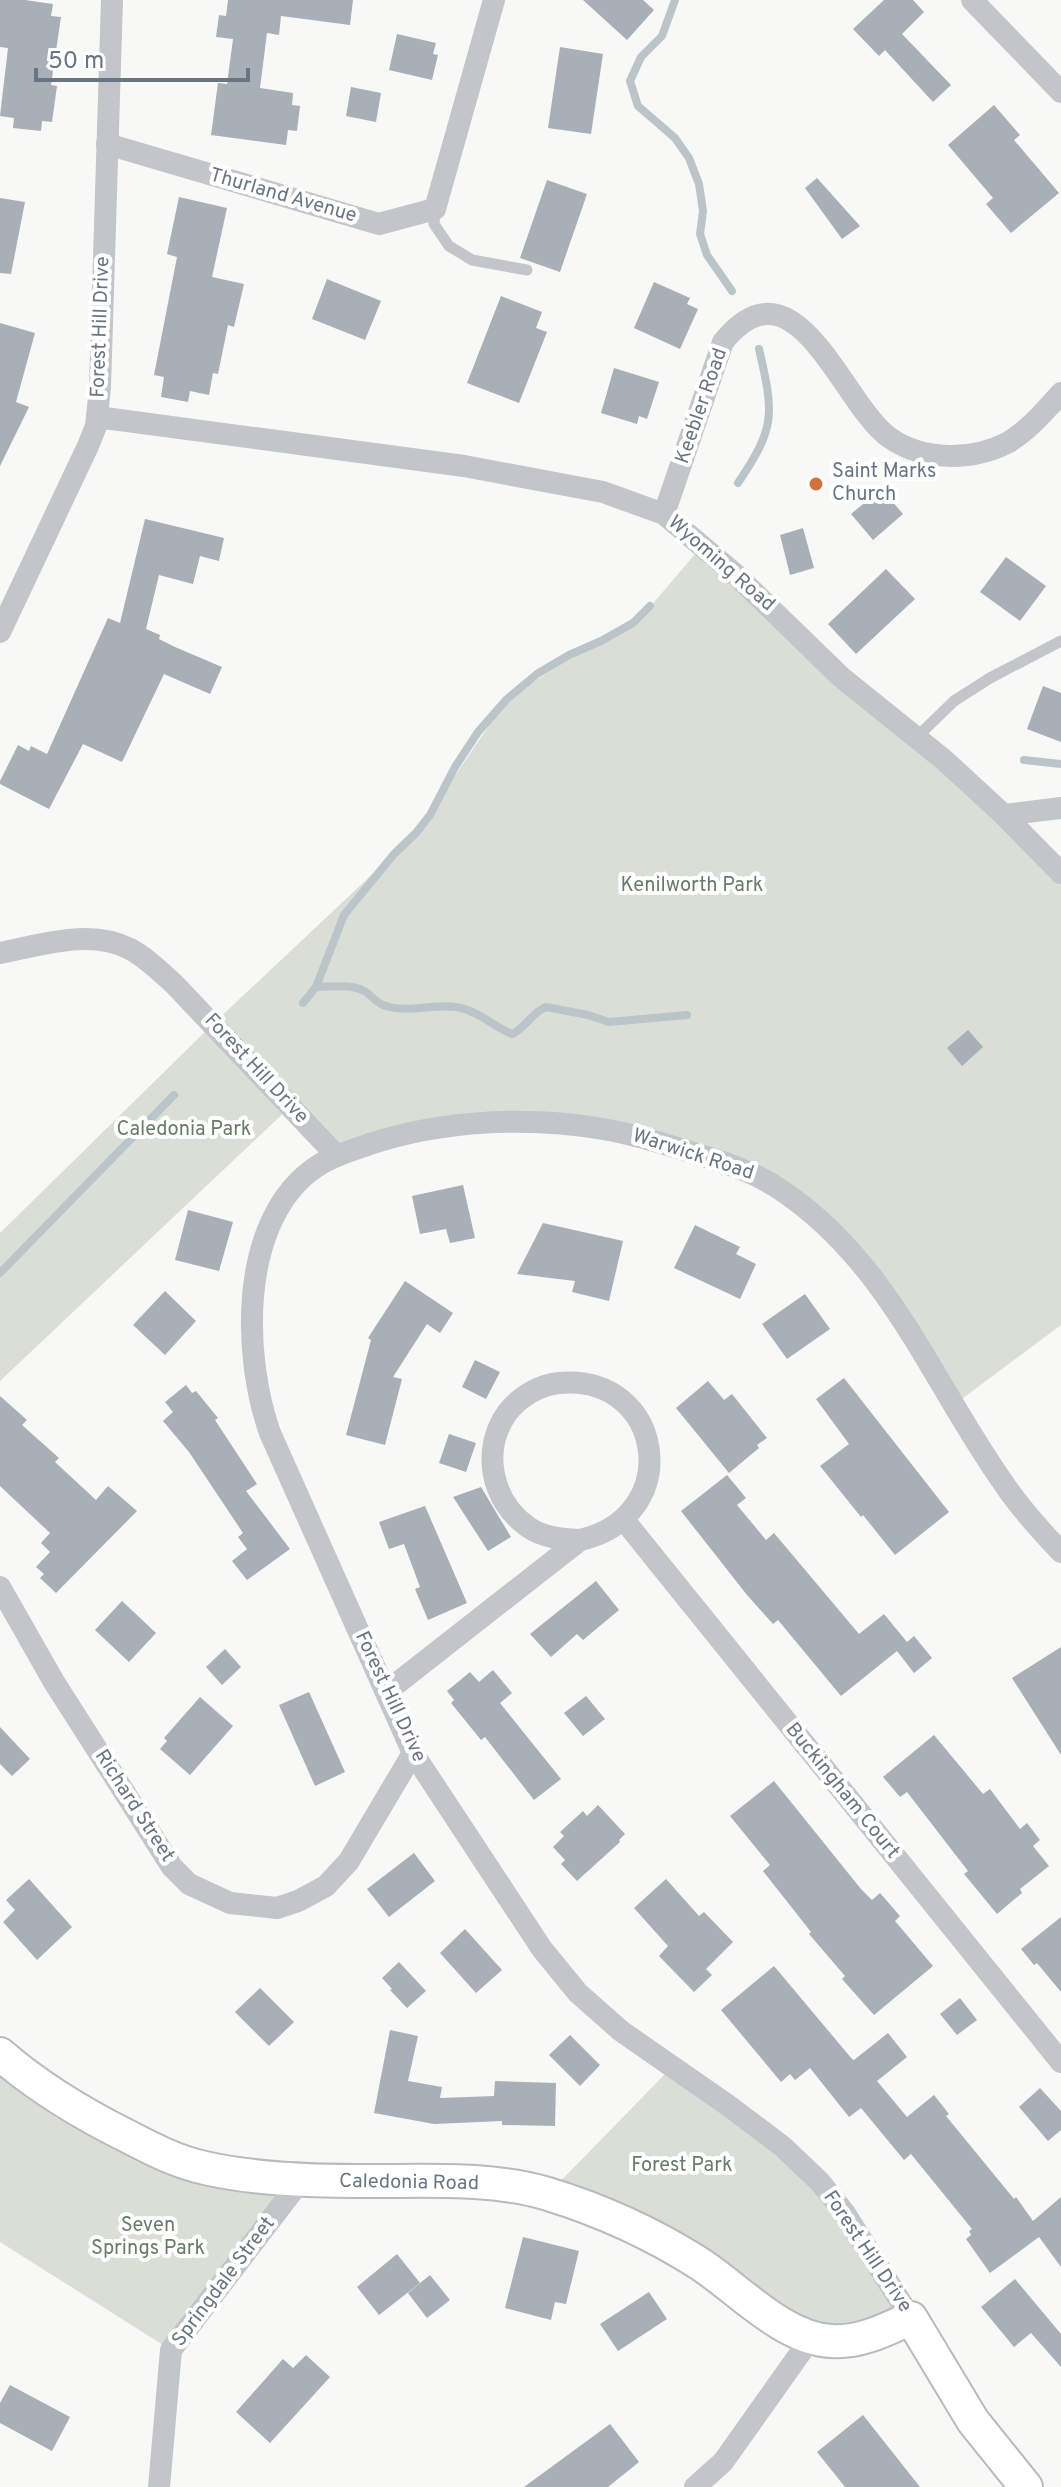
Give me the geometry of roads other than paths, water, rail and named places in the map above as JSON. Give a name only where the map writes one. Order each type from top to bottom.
[{"type":"street","name":"Forest Hill Drive","points":[[0,632],[88,446],[97,417],[112,0]]},
{"type":"street","points":[[435,209],[494,0]]},
{"type":"street","points":[[972,0],[1061,92]]},
{"type":"street","name":"Thurland Avenue","points":[[107,144],[379,224],[435,209]]},
{"type":"street","name":"Keebler Road","points":[[664,514],[723,342],[737,325],[752,316],[781,316],[800,327],[823,349],[859,405],[888,437],[912,450],[943,456],[987,451],[1025,430],[1061,393]]},
{"type":"street","name":"Wyoming Road","points":[[97,417],[464,466],[603,492],[664,514],[735,574],[841,677],[917,737],[1004,815],[1061,873]]},
{"type":"street","points":[[1004,815],[1061,808]]},
{"type":"street","name":"Forest Hill Drive","points":[[0,953],[86,939],[115,942],[130,949],[175,985],[337,1156],[307,1173],[275,1214],[256,1278],[253,1360],[260,1404],[270,1433],[413,1753],[542,1949],[578,1993],[621,2031],[782,2146],[820,2182],[844,2212],[973,2421],[1026,2487]]},
{"type":"street","name":"Warwick Road","points":[[337,1156],[384,1139],[429,1130],[476,1124],[549,1122],[632,1134],[731,1164],[766,1180],[816,1218],[872,1274],[1001,1481],[1061,1552]]},
{"type":"street","points":[[577,1381],[603,1388],[625,1402],[641,1424],[650,1449],[649,1475],[640,1500],[624,1520],[596,1536],[580,1540],[554,1538],[529,1528],[509,1511],[496,1488],[491,1462],[495,1435],[508,1412],[527,1394],[551,1384],[577,1381]]},
{"type":"street","name":"Buckingham Court","points":[[624,1520],[1061,2062]]},
{"type":"street","points":[[386,1692],[580,1540]]},
{"type":"street","name":"Richard Street","points":[[0,1587],[54,1682],[172,1867],[189,1884],[230,1903],[277,1908],[326,1886],[349,1861],[413,1753]]},
{"type":"street","name":"Caledonia Road","points":[[0,2054],[51,2094],[163,2155],[215,2170],[252,2176],[500,2185],[548,2194],[639,2229],[700,2263],[786,2326],[811,2338],[831,2341],[872,2336],[911,2318]]},
{"type":"street","name":"Springdale Street","points":[[159,2487],[171,2350],[301,2180]]},
{"type":"street","points":[[695,2487],[723,2462],[811,2338]]},
{"type":"lane","points":[[435,209],[434,224],[449,246],[472,260],[527,270]]},
{"type":"lane","points":[[917,737],[954,701],[990,678],[1061,641]]},
{"type":"waterway","points":[[675,0],[662,36],[641,57],[630,81],[638,106],[675,138],[689,158],[699,184],[703,211],[700,234],[707,255],[732,291]]},
{"type":"waterway","points":[[738,483],[759,448],[768,419],[767,389],[759,349]]},
{"type":"waterway","points":[[303,1003],[316,987],[344,915],[430,815],[478,732],[507,699],[537,674],[633,623],[650,606]]},
{"type":"waterway","points":[[1024,760],[1061,764]]},
{"type":"waterway","points":[[316,987],[355,987],[380,1004],[395,1008],[461,1008],[512,1034],[546,1007],[609,1022],[687,1015]]},
{"type":"waterway","points":[[0,1273],[174,1095]]},
{"type":"place","name":"Saint Marks Church","points":[[816,484]]},
{"type":"park label","name":"Kenilworth Park","points":[[692,886]]},
{"type":"park label","name":"Caledonia Park","points":[[184,1130]]},
{"type":"park label","name":"Forest Park","points":[[682,2166]]},
{"type":"park label","name":"Seven Springs Park","points":[[148,2238]]}]
